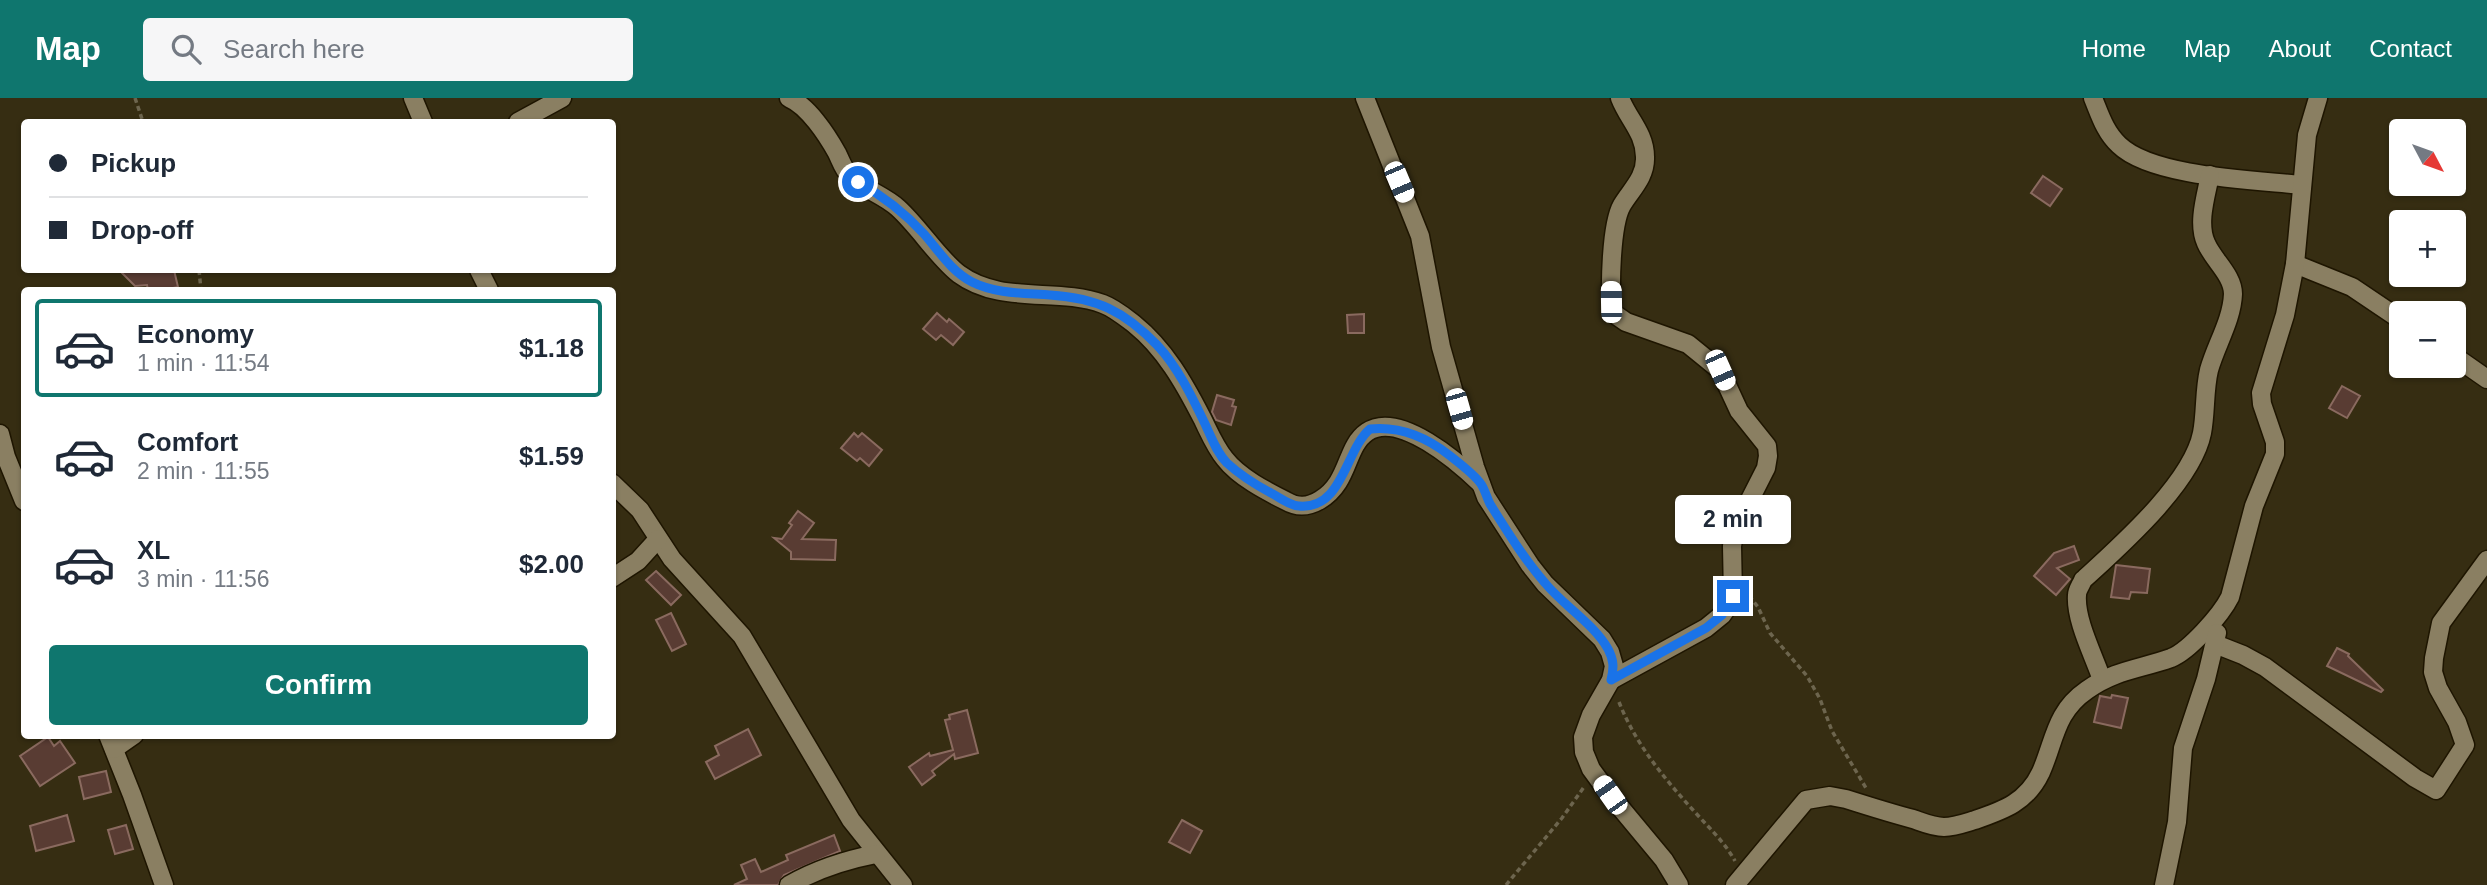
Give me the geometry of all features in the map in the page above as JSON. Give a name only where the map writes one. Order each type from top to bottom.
[{"type":"street","points":[[413,98],[423,119]]},
{"type":"street","points":[[524,119],[562,98]]},
{"type":"street","points":[[789,98],[806,109],[850,175],[898,208],[958,273],[974,283],[1008,292],[1050,295],[1103,304],[1134,324],[1164,354],[1196,407],[1217,450],[1227,463],[1275,495],[1297,507],[1311,505],[1324,498],[1342,478],[1362,436],[1370,429],[1386,427],[1422,437],[1451,457],[1481,484]]},
{"type":"street","points":[[1365,98],[1420,236],[1441,347],[1481,484],[1499,518],[1530,565],[1555,594],[1602,639],[1610,652],[1614,666],[1611,680],[1591,715],[1583,737],[1584,752],[1591,769],[1664,860],[1679,885]]},
{"type":"street","points":[[1611,680],[1706,628],[1722,615],[1733,596],[1732,546],[1735,529],[1766,468],[1767,446],[1739,411],[1720,370],[1706,357],[1688,344],[1626,322],[1613,313],[1611,286],[1616,223],[1622,206],[1638,184],[1645,157],[1641,132],[1620,98]]},
{"type":"street","points":[[2093,98],[2105,127],[2119,145],[2133,156],[2160,166],[2210,176],[2302,185]]},
{"type":"street","points":[[2164,885],[2177,822],[2183,748],[2223,610],[2234,585],[2254,506],[2276,454],[2276,442],[2262,404],[2262,393],[2285,315],[2295,264],[2307,135],[2318,98]]},
{"type":"street","points":[[2102,680],[2081,619],[2078,589],[2083,580],[2151,514],[2191,461],[2202,433],[2208,373],[2229,316],[2232,285],[2205,243],[2202,225],[2210,176]]},
{"type":"street","points":[[2295,264],[2353,287],[2389,312]]},
{"type":"street","points":[[2466,364],[2487,379]]},
{"type":"street","points":[[0,434],[21,493]]},
{"type":"street","points":[[616,486],[640,510],[658,539],[686,574],[742,636],[840,802],[876,854],[903,885]]},
{"type":"street","points":[[616,576],[629,569],[658,539]]},
{"type":"street","points":[[2215,644],[2265,667],[2414,778],[2436,789],[2465,745],[2463,735],[2438,688],[2433,672],[2438,633],[2446,616],[2487,560]]},
{"type":"street","points":[[1743,882],[1806,800],[1830,796],[1944,827],[2008,808],[2023,798],[2033,786],[2057,724],[2065,711],[2084,692],[2124,670],[2179,654],[2223,610]]},
{"type":"street","points":[[111,742],[164,885]]},
{"type":"street","points":[[789,885],[843,861],[876,854]]},
{"type":"path","points":[[135,98],[143,119]]},
{"type":"path","points":[[1733,596],[1745,595],[1751,598],[1770,633],[1807,676],[1837,742],[1879,809]]},
{"type":"path","points":[[1611,680],[1625,718],[1646,754],[1718,836],[1743,882]]},
{"type":"path","points":[[1506,885],[1574,802],[1591,769]]},
{"type":"building","points":[[2043,176],[2062,189],[2050,206],[2031,193]]},
{"type":"building","points":[[122,273],[175,273],[178,287],[147,285],[135,286]]},
{"type":"building","points":[[937,313],[964,332],[953,345],[941,335],[936,340],[923,329]]},
{"type":"building","points":[[1364,314],[1364,333],[1348,333],[1347,315]]},
{"type":"building","points":[[2342,386],[2360,396],[2347,418],[2329,408]]},
{"type":"building","points":[[1217,395],[1234,400],[1232,406],[1236,407],[1231,425],[1216,420],[1212,412]]},
{"type":"building","points":[[854,433],[858,437],[862,433],[882,450],[869,466],[860,458],[857,461],[841,448]]},
{"type":"building","points":[[798,511],[814,523],[802,539],[836,540],[835,560],[791,559],[791,552],[774,538],[782,539]]},
{"type":"building","points":[[2074,546],[2079,560],[2057,568],[2070,579],[2056,595],[2034,576],[2054,553]]},
{"type":"building","points":[[2116,565],[2150,569],[2147,593],[2131,592],[2129,599],[2111,597]]},
{"type":"building","points":[[656,571],[681,595],[671,605],[646,580]]},
{"type":"building","points":[[671,613],[686,644],[672,651],[656,620]]},
{"type":"building","points":[[2337,648],[2349,654],[2348,656],[2383,690],[2381,692],[2327,666]]},
{"type":"building","points":[[2112,695],[2128,698],[2121,728],[2094,722],[2100,696],[2111,698]]},
{"type":"building","points":[[967,710],[978,753],[955,759],[954,754],[932,771],[935,775],[922,785],[909,767],[929,753],[930,756],[953,750],[945,720],[950,719],[949,715]]},
{"type":"building","points":[[748,729],[761,755],[715,779],[706,762],[719,755],[715,746]]},
{"type":"building","points":[[45,739],[49,739],[54,746],[60,741],[75,763],[40,786],[20,756]]},
{"type":"building","points":[[106,771],[111,792],[84,799],[79,777]]},
{"type":"building","points":[[67,815],[74,841],[36,851],[30,826]]},
{"type":"building","points":[[1182,820],[1202,831],[1190,853],[1169,842]]},
{"type":"building","points":[[126,825],[133,849],[115,854],[108,830]]},
{"type":"building","points":[[834,835],[840,851],[784,875],[778,885],[734,885],[747,879],[741,865],[755,859],[761,872],[788,860],[786,855]]},
{"type":"route","points":[[858,182],[885,197],[898,208],[958,273],[974,283],[1025,295],[1050,295],[1103,304],[1134,324],[1156,344],[1177,373],[1217,450],[1227,463],[1264,489],[1297,507],[1311,505],[1337,486],[1355,447],[1370,429],[1386,427],[1407,432],[1439,447],[1481,484],[1486,497],[1530,565],[1545,584],[1602,639],[1614,666],[1611,680],[1706,628],[1722,615],[1733,596]]}]
